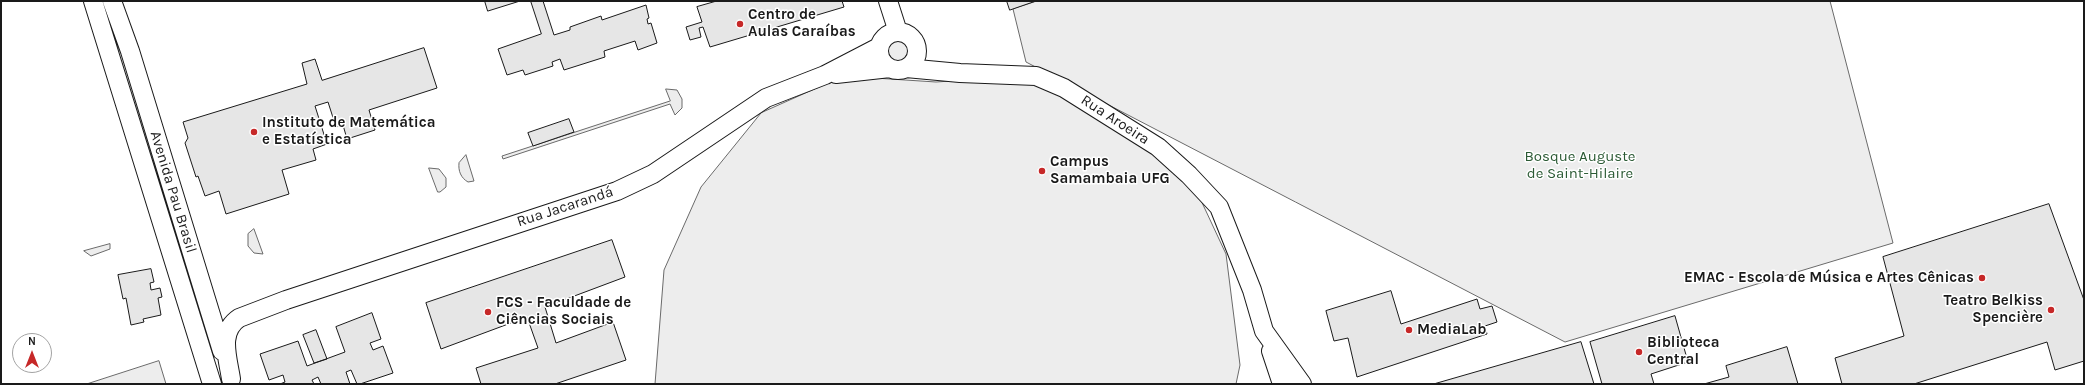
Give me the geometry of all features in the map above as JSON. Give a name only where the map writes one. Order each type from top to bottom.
[{"type":"street","name":"Avenida Pau Brasil","points":[[93,1],[212,384]]},
{"type":"street","name":"Avenida Pau Brasil","points":[[112,1],[130,51],[232,382]]},
{"type":"street","points":[[888,1],[898,32]]},
{"type":"street","points":[[825,75],[879,47],[886,36],[898,32],[910,36],[914,40],[917,53],[916,59],[898,68],[880,59],[879,47]]},
{"type":"street","name":"Rua Aroeira","points":[[917,53],[960,73]]},
{"type":"street","name":"Rua Aroeira","points":[[825,75],[898,68],[960,73],[1036,76],[1064,88],[1158,148],[1189,175],[1220,207],[1252,290],[1264,331],[1302,384]]},
{"type":"street","name":"Rua Jacarandá","points":[[286,300],[617,191],[653,174],[766,98],[825,75]]},
{"type":"street","points":[[206,297],[216,309],[226,312],[286,300]]},
{"type":"street","points":[[232,382],[226,341],[229,327],[239,318],[286,300]]},
{"type":"street","points":[[1264,331],[1282,384]]},
{"type":"green space","name":"Bosque Auguste de Saint-Hilaire","points":[[1037,1],[1830,1],[1893,243],[1565,342],[1026,62],[1013,9]]},
{"type":"green space","points":[[898,40],[903,41],[909,47],[909,57],[903,63],[898,64],[893,63],[887,57],[886,52],[887,47],[893,41]]},
{"type":"green space","points":[[844,76],[936,82],[1026,76],[1107,121],[1191,179],[1226,254],[1240,365],[1236,384],[655,384],[664,270],[701,187],[761,113]]},
{"type":"green space","points":[[666,89],[677,90],[682,99],[682,108],[675,115],[670,104],[503,159],[502,156],[670,101]]},
{"type":"green space","points":[[466,155],[474,181],[468,182],[462,176],[459,169],[459,163]]},
{"type":"green space","points":[[429,168],[439,169],[446,178],[446,187],[440,192],[438,192]]},
{"type":"green space","points":[[254,229],[263,254],[254,253],[248,246],[248,234]]},
{"type":"green space","points":[[110,244],[110,249],[91,256],[84,251]]},
{"type":"green space","points":[[159,361],[166,384],[87,384]]},
{"type":"building","points":[[485,1],[520,1],[488,11]]},
{"type":"building","points":[[531,1],[543,1],[554,35],[570,30],[570,27],[601,16],[602,20],[646,5],[649,18],[647,19],[648,24],[651,23],[657,43],[638,50],[635,41],[604,51],[605,57],[564,70],[560,59],[552,62],[553,66],[525,75],[523,70],[507,75],[498,49],[541,34]]},
{"type":"building","name":"Centro de Aulas Caraíbas","points":[[717,1],[842,1],[844,7],[710,47],[703,27],[699,28],[701,37],[690,40],[686,27],[702,22],[697,7]]},
{"type":"building","points":[[1007,1],[1036,1],[1010,10]]},
{"type":"building","name":"Instituto de Matemática e Estatística","points":[[424,48],[437,88],[369,110],[375,130],[347,139],[343,125],[336,127],[328,102],[315,106],[327,144],[313,149],[316,160],[282,170],[289,194],[226,214],[219,191],[205,196],[198,176],[196,177],[185,143],[188,138],[183,122],[307,84],[302,63],[315,59],[322,80]]},
{"type":"building","points":[[569,119],[574,132],[533,146],[528,133]]},
{"type":"building","name":"EMAC - Escola de Música e Artes Cênicas","points":[[2049,204],[2084,300],[2084,361],[2055,370],[2047,342],[1914,384],[1842,384],[1835,358],[1904,336],[1883,257]]},
{"type":"building","name":"FCS - Faculdade de Ciências Sociais","points":[[612,240],[625,277],[545,307],[556,343],[613,322],[626,360],[555,384],[481,384],[476,368],[538,348],[527,317],[441,349],[426,303]]},
{"type":"building","points":[[151,269],[154,282],[150,283],[151,290],[160,288],[162,297],[158,298],[161,315],[143,319],[144,322],[131,325],[126,298],[123,299],[118,275]]},
{"type":"building","name":"MediaLab","points":[[1391,291],[1401,324],[1477,299],[1480,309],[1492,306],[1497,322],[1485,326],[1487,334],[1357,377],[1348,338],[1334,341],[1326,311]]},
{"type":"building","points":[[372,313],[381,339],[370,343],[373,350],[383,346],[393,373],[360,384],[357,384],[351,370],[346,372],[350,384],[321,384],[318,377],[312,380],[314,384],[280,384],[285,382],[283,375],[269,380],[260,354],[298,341],[307,366],[345,352],[336,327]]},
{"type":"building","name":"Biblioteca Central","points":[[1675,316],[1688,362],[1651,374],[1654,384],[1602,384],[1590,342]]},
{"type":"building","points":[[316,330],[327,359],[314,363],[303,335]]},
{"type":"building","points":[[1581,342],[1594,384],[1434,384]]},
{"type":"building","name":"Biblioteca Central","points":[[1787,347],[1798,384],[1704,384],[1729,377],[1726,366]]},
{"type":"place","name":"Centro de Aulas Caraíbas","points":[[740,24]]},
{"type":"place","name":"Instituto de Matemática e Estatística","points":[[254,132]]},
{"type":"place","name":"Campus Samambaia UFG","points":[[1042,171]]},
{"type":"place","name":"EMAC - Escola de Música e Artes Cênicas","points":[[1982,278]]},
{"type":"place","name":"Teatro Belkiss Spencière","points":[[2051,310]]},
{"type":"place","name":"FCS - Faculdade de Ciências Sociais","points":[[488,312]]},
{"type":"place","name":"MediaLab","points":[[1409,330]]},
{"type":"place","name":"Biblioteca Central","points":[[1639,352]]}]
